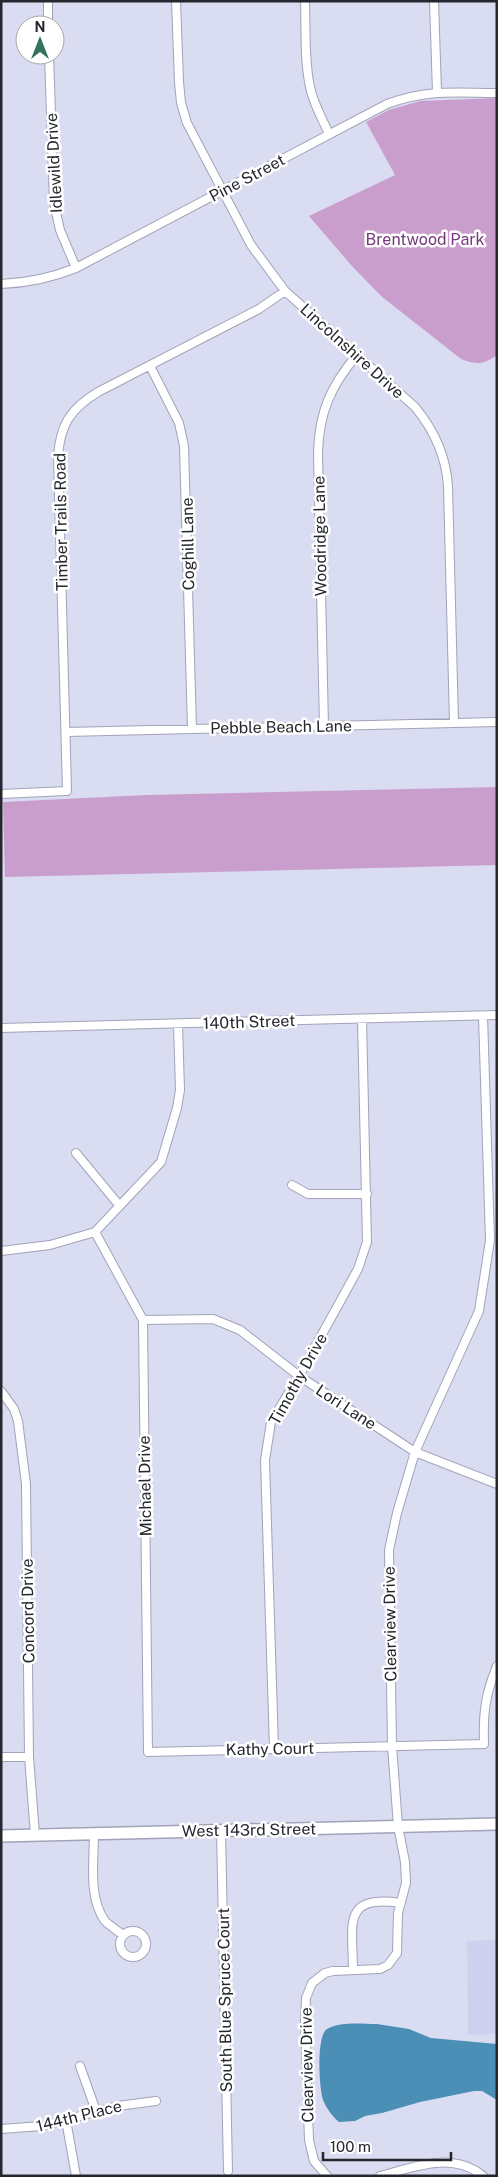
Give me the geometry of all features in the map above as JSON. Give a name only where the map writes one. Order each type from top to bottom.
[{"type":"main road","name":"West 143rd Street","points":[[1,1836],[497,1824]]},
{"type":"street","points":[[48,1],[48,15]]},
{"type":"street","name":"Lincolnshire Drive","points":[[176,1],[181,103],[187,124],[251,245],[285,291],[415,407],[428,424],[445,462],[448,486],[454,723]]},
{"type":"street","points":[[305,1],[306,58],[310,87],[314,103],[329,134]]},
{"type":"street","points":[[434,1],[437,92]]},
{"type":"street","name":"Idlewild Drive","points":[[49,65],[54,202],[60,230],[76,268]]},
{"type":"street","name":"Pine Street","points":[[1,284],[39,280],[76,268],[387,104],[410,96],[437,92],[497,93]]},
{"type":"street","name":"Timber Trails Road","points":[[1,794],[67,791],[59,442],[68,418],[80,404],[98,392],[259,309],[285,291]]},
{"type":"street","name":"Woodridge Lane","points":[[324,726],[319,435],[324,410],[335,383],[356,356]]},
{"type":"street","name":"Coghill Lane","points":[[150,366],[178,423],[184,446],[192,729]]},
{"type":"street","name":"Pebble Beach Lane","points":[[66,732],[497,722]]},
{"type":"street","name":"140th Street","points":[[1,1028],[497,1015]]},
{"type":"street","name":"Clearview Drive","points":[[327,2176],[317,2166],[312,2156],[309,2140],[304,2020],[306,1998],[308,1989],[318,1977],[333,1971],[380,1969],[392,1960],[398,1948],[398,1913],[406,1883],[405,1862],[398,1826],[392,1746],[389,1550],[397,1513],[415,1452],[479,1311],[486,1273],[490,1240],[483,1016]]},
{"type":"street","name":"Timothy Drive","points":[[274,1749],[265,1460],[271,1422],[299,1376],[358,1268],[367,1242],[362,1018]]},
{"type":"street","points":[[1,1251],[50,1245],[94,1232],[161,1162],[177,1108],[180,1090],[178,1024]]},
{"type":"street","points":[[76,1154],[119,1204]]},
{"type":"street","points":[[292,1185],[308,1194],[367,1194]]},
{"type":"street","name":"Michael Drive","points":[[94,1232],[143,1320],[148,1752]]},
{"type":"street","name":"Lori Lane","points":[[143,1320],[213,1319],[240,1330],[299,1376],[415,1452],[497,1484]]},
{"type":"street","name":"Concord Drive","points":[[1,1392],[14,1409],[18,1421],[26,1484],[30,1757],[35,1835]]},
{"type":"street","name":"Kathy Court","points":[[148,1752],[484,1744],[483,1712],[488,1688],[497,1666]]},
{"type":"street","points":[[1,1757],[30,1757]]},
{"type":"street","name":"South Blue Spruce Court","points":[[221,1830],[228,2171]]},
{"type":"street","points":[[94,1834],[93,1879],[99,1910],[106,1922],[124,1935]]},
{"type":"street","points":[[353,1970],[353,1924],[357,1911],[363,1904],[375,1900],[400,1902]]},
{"type":"street","points":[[80,2066],[96,2111]]},
{"type":"street","name":"144th Place","points":[[1,2129],[42,2126],[132,2103],[156,2101]]},
{"type":"street","points":[[66,2120],[76,2176]]},
{"type":"street","points":[[380,2176],[441,2162],[461,2164],[483,2176]]},
{"type":"shaded area","points":[[497,1940],[497,2034],[468,2035],[467,1941]]},
{"type":"green space","name":"Brentwood Park","points":[[497,98],[497,355],[488,361],[476,363],[461,359],[381,296],[351,265],[309,216],[395,175],[366,122],[389,110],[420,101]]},
{"type":"green space","points":[[497,787],[497,865],[5,877],[3,802],[146,795]]},
{"type":"water","points":[[377,2024],[409,2029],[431,2038],[497,2044],[497,2100],[482,2091],[474,2091],[420,2102],[365,2116],[355,2121],[339,2122],[323,2100],[319,2063],[321,2041],[327,2029],[333,2026]]}]
